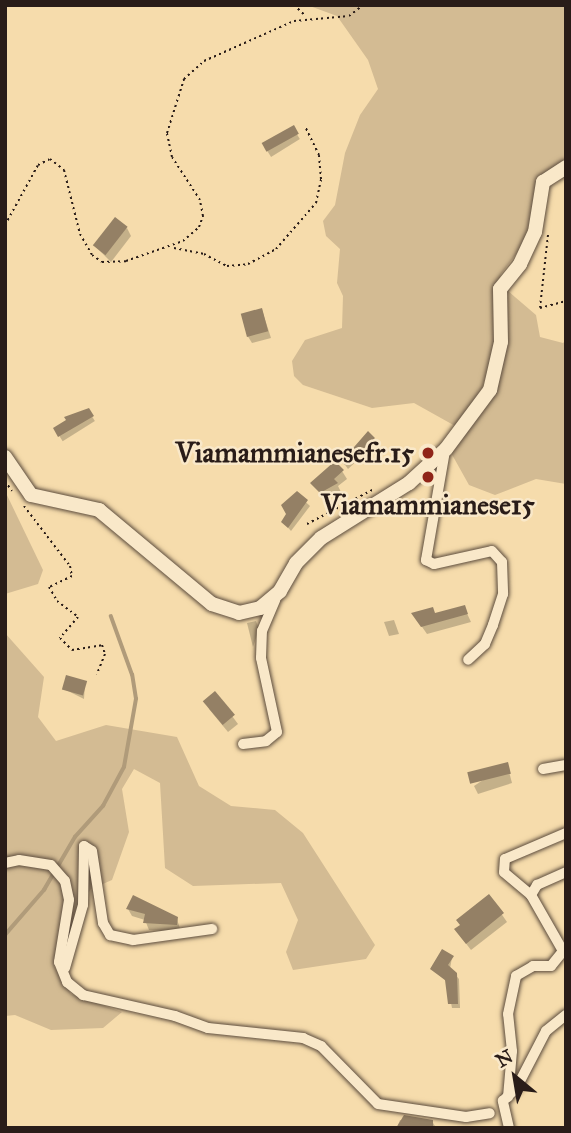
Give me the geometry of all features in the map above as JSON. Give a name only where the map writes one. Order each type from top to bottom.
[{"type":"main road","points":[[5,457],[31,495],[99,510],[212,604],[239,613],[260,608],[280,591],[296,563],[321,538],[386,498],[446,449],[490,390],[501,342],[500,289],[520,264],[536,222],[543,182],[566,167]]},
{"type":"street","points":[[446,449],[426,560],[434,564],[492,551],[502,562],[503,594],[493,625],[485,644],[468,660]]},
{"type":"street","points":[[243,744],[266,741],[277,732],[261,658],[262,631],[280,591]]},
{"type":"street","points":[[542,769],[566,765]]},
{"type":"street","points":[[509,1128],[505,1099],[512,1051],[508,1014],[516,976],[533,966],[551,966],[563,951],[531,894],[504,872],[505,859],[566,833]]},
{"type":"street","points":[[68,982],[64,964],[83,905],[84,846],[92,851],[103,923],[110,935],[132,940],[212,929]]},
{"type":"street","points":[[5,863],[19,860],[51,864],[65,881],[69,900],[58,952],[68,982],[96,1000],[175,1016],[208,1028],[303,1038],[321,1045],[379,1104],[433,1115],[475,1117],[490,1113]]},
{"type":"street","points":[[531,894],[537,885],[566,872]]},
{"type":"street","points":[[481,1122],[505,1099],[530,1066],[546,1031],[566,1015]]},
{"type":"path","points":[[294,5],[306,17]]},
{"type":"path","points":[[5,225],[38,165],[50,159],[64,170],[80,234],[92,255],[113,263],[173,248],[193,235],[204,216],[200,200],[172,157],[167,133],[184,79],[204,61],[306,17],[349,16],[363,5]]},
{"type":"path","points":[[173,248],[204,254],[227,266],[248,264],[276,248],[316,203],[321,179],[319,155],[304,126]]},
{"type":"path","points":[[5,215],[10,215]]},
{"type":"path","points":[[536,222],[548,234],[550,247],[540,308],[566,301]]},
{"type":"path","points":[[5,481],[71,566],[72,576],[50,587],[57,601],[78,617],[60,638],[72,650],[102,645],[105,654],[97,674]]},
{"type":"path","points":[[307,524],[375,489],[386,498]]},
{"type":"shaded area","points":[[307,5],[566,5],[566,161],[538,181],[525,242],[501,274],[494,299],[494,352],[482,388],[457,427],[414,403],[372,408],[303,385],[294,376],[292,361],[305,340],[342,328],[343,296],[337,283],[340,249],[326,236],[323,221],[335,205],[345,153],[360,115],[378,89],[368,60],[337,16]]},
{"type":"shaded area","points":[[508,291],[536,315],[540,337],[563,343],[566,340],[566,484],[536,479],[495,495],[469,485],[450,451],[496,386]]},
{"type":"shaded area","points":[[5,491],[43,570],[38,584],[5,594]]},
{"type":"shaded area","points":[[5,633],[44,677],[38,717],[56,741],[106,725],[177,737],[199,786],[231,806],[275,810],[303,833],[375,945],[366,959],[293,970],[286,952],[298,920],[281,883],[193,886],[165,868],[160,783],[134,769],[122,789],[129,832],[112,880],[91,889],[76,909],[54,966],[71,994],[122,1012],[103,1028],[51,1030],[15,1015],[5,1016]]},
{"type":"building","points":[[294,125],[299,134],[266,152],[262,143]]},
{"type":"building","points":[[115,217],[128,227],[105,255],[93,245]]},
{"type":"building","points":[[262,308],[268,331],[247,337],[241,314]]},
{"type":"building","points":[[89,408],[94,416],[58,437],[53,428],[66,420],[64,417]]},
{"type":"building","points":[[368,431],[375,438],[362,450],[366,454],[345,465],[341,462]]},
{"type":"building","points":[[335,461],[344,470],[334,479],[338,483],[320,493],[310,483]]},
{"type":"building","points":[[297,491],[308,500],[288,528],[281,522],[286,514],[281,505]]},
{"type":"building","points":[[465,605],[468,614],[421,627],[411,613],[433,607],[435,613]]},
{"type":"building","points":[[66,675],[87,681],[83,695],[62,689]]},
{"type":"building","points":[[215,691],[235,715],[223,725],[203,701]]},
{"type":"building","points":[[508,762],[511,774],[470,784],[467,772]]},
{"type":"building","points":[[489,894],[504,913],[466,944],[454,929],[460,925],[456,920]]},
{"type":"building","points":[[133,895],[178,917],[177,925],[143,923],[145,914],[126,909]]},
{"type":"building","points":[[442,949],[454,956],[448,965],[457,973],[458,1004],[448,1004],[445,980],[430,969]]},
{"type":"building","points":[[404,1115],[433,1120],[433,1126],[396,1128]]},
{"type":"waterway","points":[[5,935],[44,890],[75,837],[103,806],[124,767],[136,699],[132,675],[111,617]]},
{"type":"place","name":"Viamammianesefr.15","points":[[428,453]]},
{"type":"place","name":"Viamammianese15","points":[[428,477]]}]
